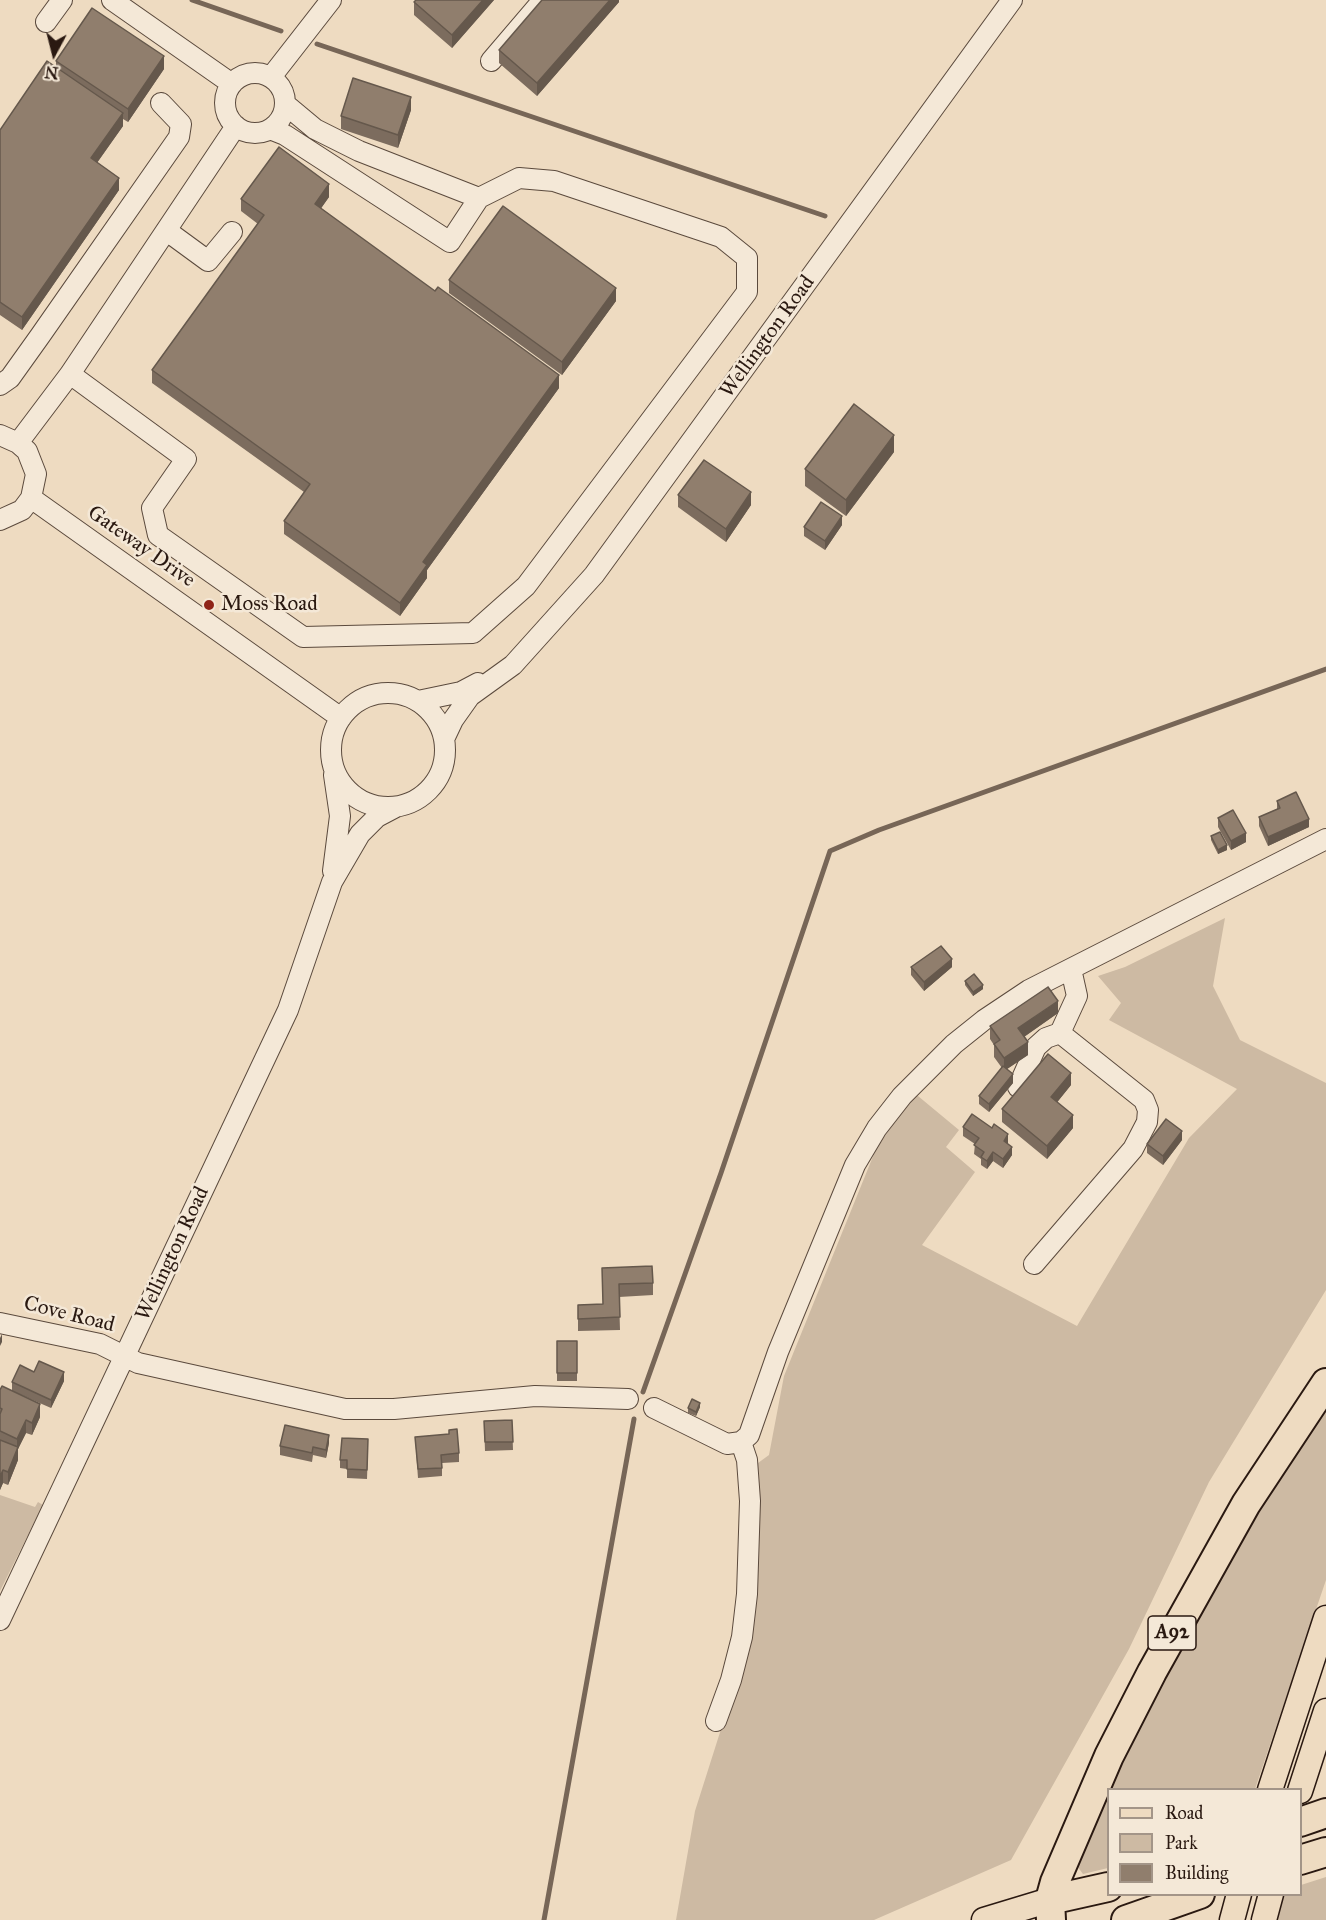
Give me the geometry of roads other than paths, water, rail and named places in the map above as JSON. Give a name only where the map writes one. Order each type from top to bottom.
[{"type":"highway","name":"A92","points":[[1051,1910],[1059,1874],[1109,1756],[1152,1672],[1246,1504],[1326,1383]]},
{"type":"highway","points":[[1302,1821],[1326,1814]]},
{"type":"highway","points":[[1302,1859],[1326,1852]]},
{"type":"highway","points":[[1051,1910],[1107,1887]]},
{"type":"highway","points":[[1126,1920],[1194,1896]]},
{"type":"main road","points":[[1271,1788],[1326,1618]]},
{"type":"main road","points":[[1301,1788],[1326,1711]]},
{"type":"main road","points":[[1232,1920],[1238,1896]]},
{"type":"main road","points":[[1264,1920],[1270,1896]]},
{"type":"main road","points":[[984,1920],[1051,1910]]},
{"type":"street","points":[[46,22],[62,0]]},
{"type":"street","points":[[112,0],[232,84]]},
{"type":"street","points":[[271,77],[331,0]]},
{"type":"street","points":[[491,61],[543,0]]},
{"type":"street","name":"Wellington Road","points":[[444,739],[453,720],[470,696],[513,665],[594,575],[1012,0]]},
{"type":"street","points":[[285,104],[278,123],[270,129],[252,133],[236,126],[225,106],[232,84],[246,75],[254,73],[271,77],[279,84],[285,104],[315,129],[358,151],[479,198]]},
{"type":"street","points":[[0,385],[10,378],[179,137],[181,124],[161,104]]},
{"type":"street","points":[[0,520],[22,510],[31,498],[36,474],[27,451],[9,439],[70,374],[236,126]]},
{"type":"street","points":[[70,374],[186,459],[152,508],[158,535],[303,637],[473,633],[526,586],[747,292],[747,258],[721,237],[554,181],[519,178],[479,198],[450,242],[285,135],[270,129]]},
{"type":"street","points":[[166,231],[208,261],[232,232]]},
{"type":"street","name":"Gateway Drive","points":[[31,498],[340,717]]},
{"type":"street","name":"Wellington Road","points":[[418,701],[461,692],[513,665]]},
{"type":"street","points":[[384,693],[402,695],[418,701],[430,711],[439,724],[444,739],[442,770],[435,783],[411,803],[396,807],[365,803],[351,795],[333,769],[332,743],[340,717],[352,705],[367,697],[384,693]]},
{"type":"street","name":"Wellington Road","points":[[332,882],[340,816],[333,769]]},
{"type":"street","name":"Wellington Road","points":[[0,1620],[288,1010],[332,882],[360,834],[377,817],[396,807]]},
{"type":"street","points":[[654,1408],[720,1442],[734,1444],[741,1442],[751,1431],[778,1352],[834,1212],[855,1166],[877,1128],[902,1096],[954,1044],[984,1020],[1029,990],[1326,839]]},
{"type":"street","points":[[1018,1087],[1036,1047],[1046,1038],[1060,1033],[1077,996],[1071,969]]},
{"type":"street","points":[[1034,1264],[1133,1149],[1147,1122],[1148,1110],[1143,1100],[1060,1033]]},
{"type":"street","name":"Cove Road","points":[[0,1323],[100,1344],[138,1363],[345,1409],[394,1409],[535,1396],[628,1399]]},
{"type":"street","points":[[716,1721],[739,1648],[747,1594],[750,1501],[747,1460],[741,1442]]},
{"type":"waterway","points":[[192,0],[281,31]]},
{"type":"waterway","points":[[317,44],[825,216]]},
{"type":"waterway","points":[[643,1392],[721,1173],[830,851],[879,830],[1326,669]]},
{"type":"waterway","points":[[544,1920],[634,1419]]},
{"type":"place","name":"Moss Road","points":[[209,605]]}]
